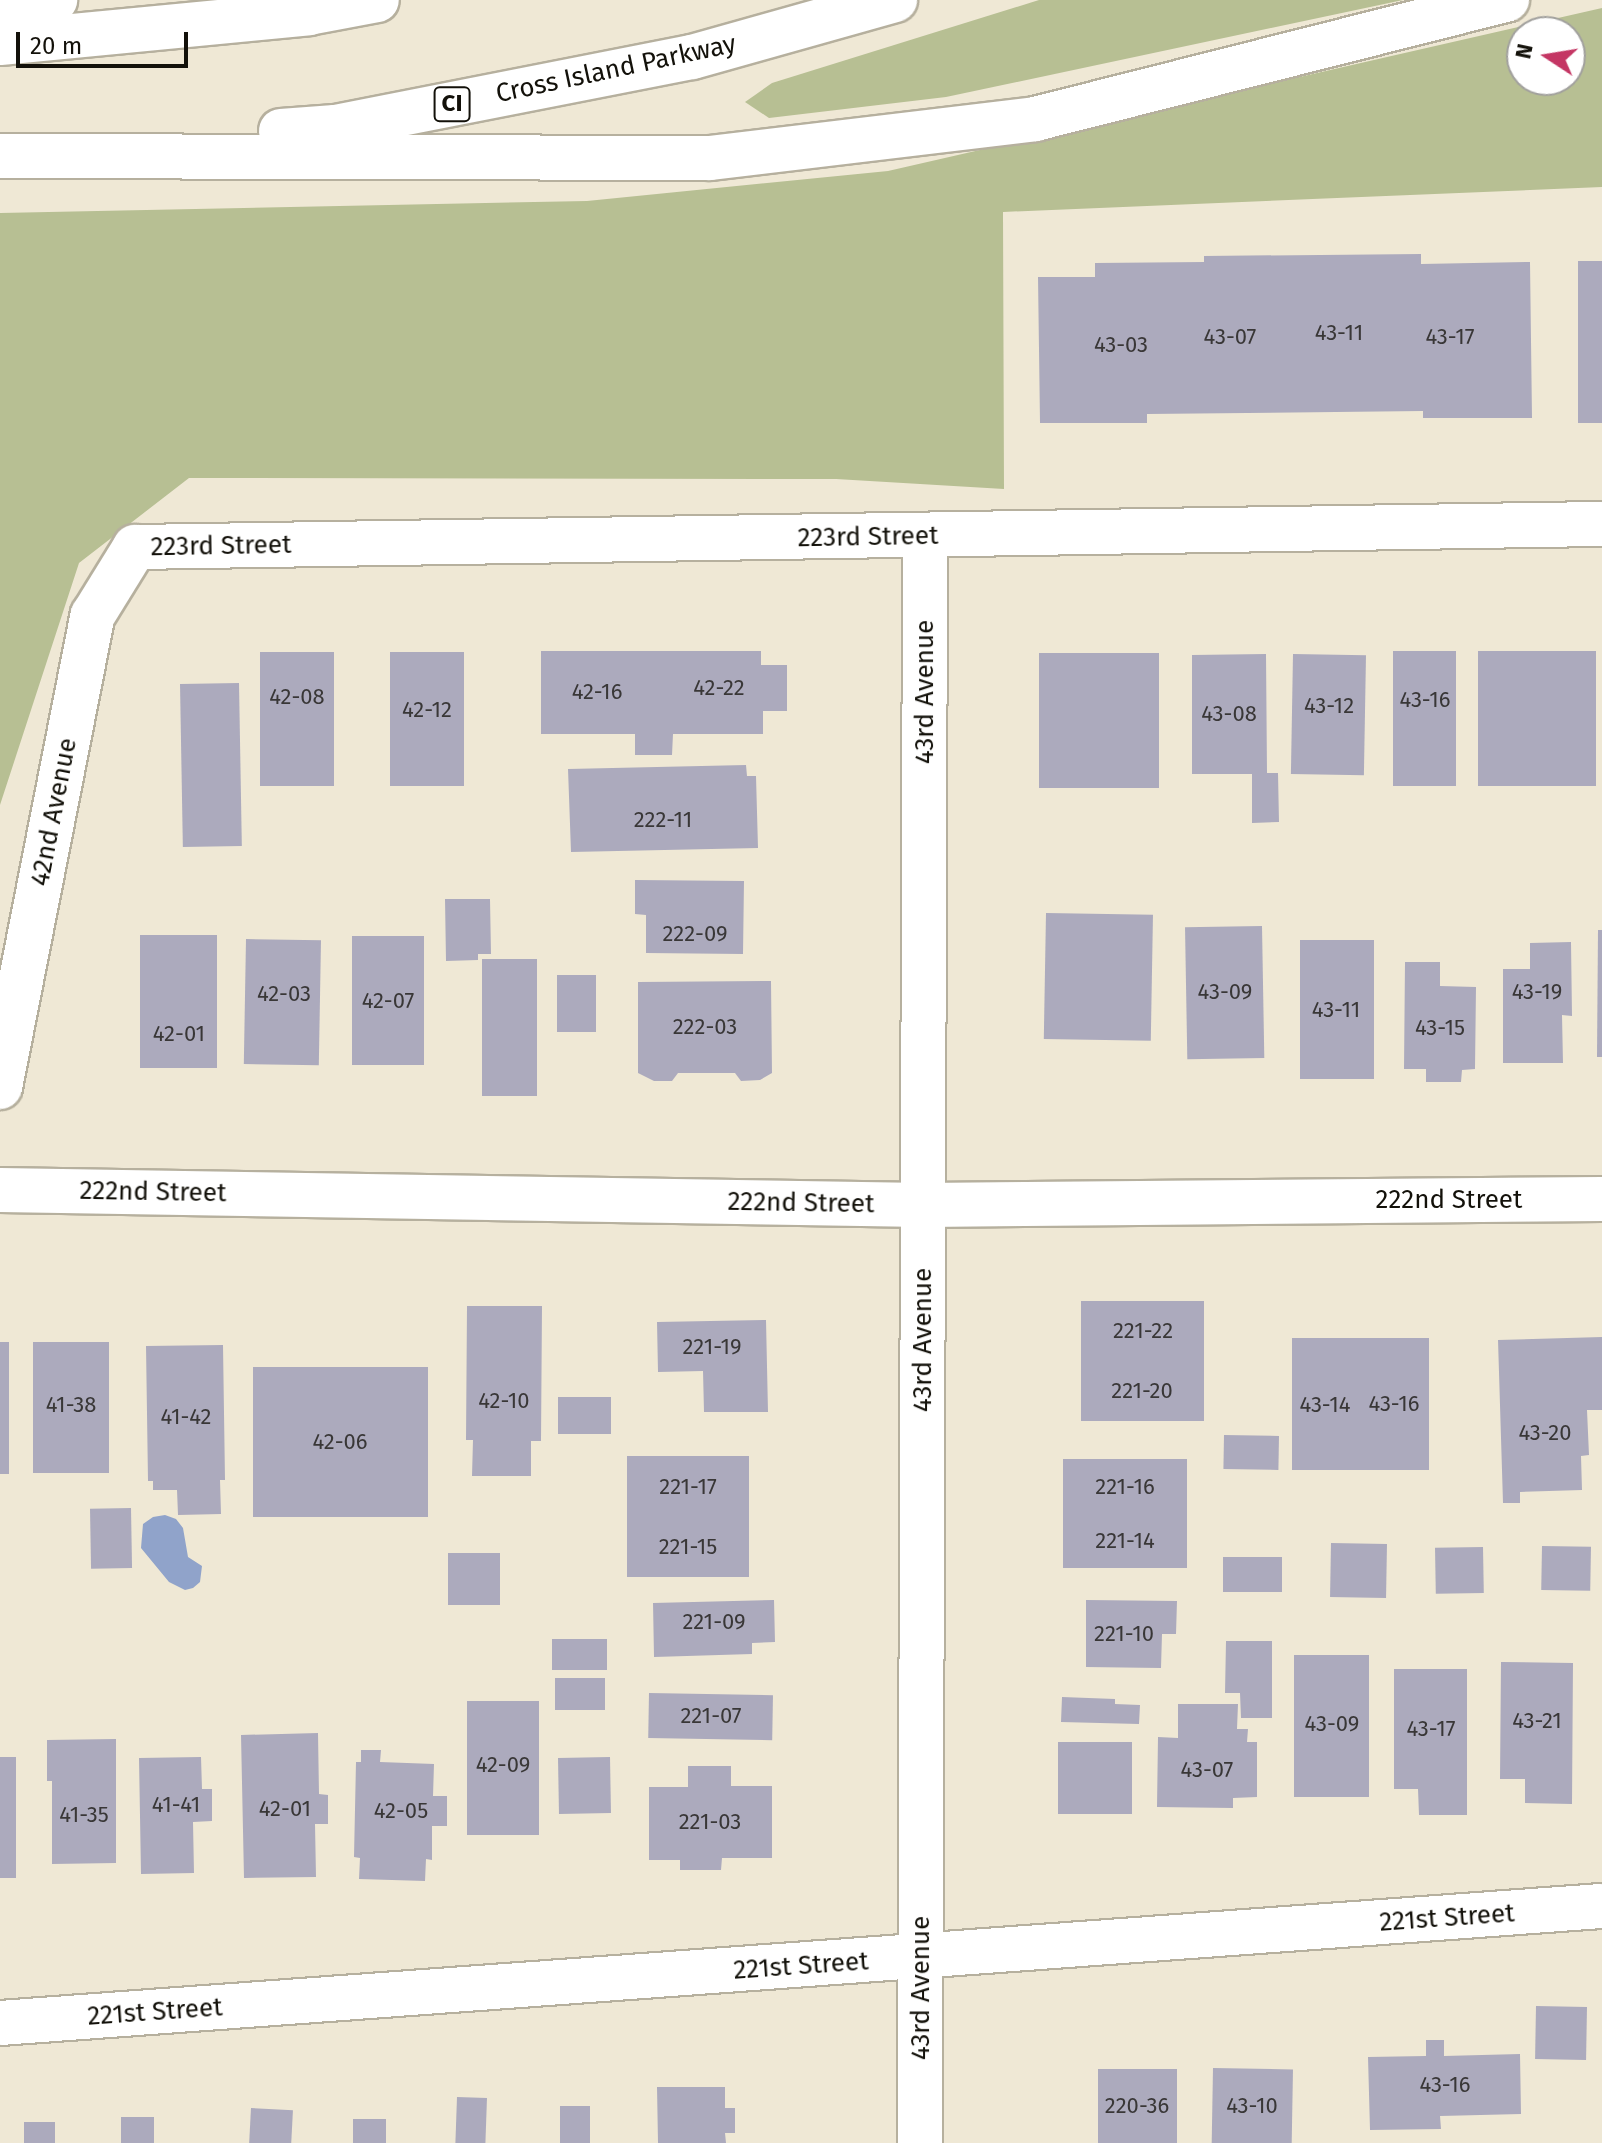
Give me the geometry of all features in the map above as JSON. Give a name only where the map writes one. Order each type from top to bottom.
[{"type":"main road","points":[[0,9],[55,0]]},
{"type":"main road","points":[[0,43],[309,13],[377,0]]},
{"type":"main road","name":"Cross Island Parkway","points":[[0,155],[335,127],[692,57],[895,0]]},
{"type":"main road","points":[[0,155],[710,158],[1035,119],[1507,0]]},
{"type":"main road","name":"223rd Street","points":[[135,547],[1602,524]]},
{"type":"main road","name":"43rd Avenue","points":[[920,2143],[925,536]]},
{"type":"main road","name":"42nd Avenue","points":[[0,1087],[93,615],[135,547]]},
{"type":"main road","name":"222nd Street","points":[[0,1190],[924,1205],[1602,1199]]},
{"type":"main road","name":"221st Street","points":[[0,2023],[1602,1906]]},
{"type":"green space","points":[[1039,0],[1403,0],[946,97],[769,118],[745,102],[772,83]]},
{"type":"green space","points":[[1602,8],[1602,187],[1003,212],[1004,489],[836,479],[189,478],[79,563],[0,805],[0,213],[587,201],[888,171],[1506,30],[1506,96],[1586,96],[1586,16],[1567,16]]},
{"type":"water","points":[[165,1515],[176,1519],[183,1528],[188,1557],[202,1566],[200,1582],[193,1588],[185,1590],[169,1582],[141,1548],[143,1524],[153,1517]]},
{"type":"building","points":[[1421,254],[1421,264],[1530,262],[1532,418],[1423,418],[1423,411],[1147,414],[1147,423],[1040,423],[1038,277],[1095,277],[1095,263],[1204,262],[1204,256]]},
{"type":"building","points":[[1578,261],[1602,261],[1602,423],[1578,423]]},
{"type":"building","points":[[541,651],[761,651],[761,665],[787,665],[787,711],[763,711],[763,734],[673,734],[672,755],[635,755],[635,734],[541,734]]},
{"type":"building","points":[[1393,651],[1456,651],[1456,786],[1393,786]]},
{"type":"building","points":[[1478,651],[1596,651],[1596,786],[1478,786]]},
{"type":"building","points":[[260,652],[334,652],[334,786],[260,786]]},
{"type":"building","points":[[390,652],[464,652],[464,786],[390,786]]},
{"type":"building","points":[[1039,653],[1159,653],[1159,788],[1039,788]]},
{"type":"building","points":[[1266,654],[1267,773],[1278,773],[1279,822],[1252,823],[1252,774],[1192,774],[1192,655]]},
{"type":"building","points":[[1293,654],[1366,655],[1364,775],[1291,774]]},
{"type":"building","points":[[239,683],[242,846],[183,847],[180,684]]},
{"type":"building","points":[[746,765],[747,776],[756,776],[758,848],[571,852],[568,769]]},
{"type":"building","points":[[635,880],[744,881],[743,954],[646,953],[646,915],[635,914]]},
{"type":"building","points":[[445,899],[490,899],[491,954],[478,954],[478,960],[446,961]]},
{"type":"building","points":[[1046,913],[1153,915],[1151,1041],[1044,1039]]},
{"type":"building","points":[[1262,926],[1264,1058],[1187,1059],[1185,927]]},
{"type":"building","points":[[1598,930],[1602,930],[1602,1057],[1597,1057]]},
{"type":"building","points":[[140,935],[217,935],[217,1068],[140,1068]]},
{"type":"building","points":[[352,936],[424,936],[424,1065],[352,1065]]},
{"type":"building","points":[[246,939],[321,940],[319,1065],[244,1064]]},
{"type":"building","points":[[1300,940],[1374,940],[1374,1079],[1300,1079]]},
{"type":"building","points":[[1571,942],[1572,1016],[1562,1015],[1563,1063],[1503,1063],[1503,969],[1530,969],[1530,943]]},
{"type":"building","points":[[482,959],[537,959],[537,1096],[482,1096]]},
{"type":"building","points":[[1405,962],[1440,962],[1440,986],[1476,987],[1475,1069],[1462,1070],[1461,1082],[1426,1082],[1426,1069],[1404,1069]]},
{"type":"building","points":[[557,975],[596,975],[596,1032],[557,1032]]},
{"type":"building","points":[[771,981],[772,1073],[760,1080],[741,1081],[735,1073],[678,1073],[672,1081],[654,1081],[638,1073],[638,982]]},
{"type":"building","points":[[1081,1301],[1204,1301],[1204,1421],[1081,1421]]},
{"type":"building","points":[[467,1306],[542,1306],[541,1441],[531,1441],[531,1476],[472,1476],[473,1440],[466,1440]]},
{"type":"building","points":[[766,1320],[768,1412],[704,1412],[703,1371],[658,1372],[657,1322]]},
{"type":"building","points":[[1602,1337],[1602,1410],[1587,1410],[1589,1455],[1581,1456],[1582,1490],[1520,1492],[1520,1503],[1503,1503],[1498,1340]]},
{"type":"building","points":[[1292,1338],[1429,1338],[1429,1470],[1292,1470]]},
{"type":"building","points":[[0,1342],[9,1342],[9,1474],[0,1474]]},
{"type":"building","points":[[33,1342],[109,1342],[109,1473],[33,1473]]},
{"type":"building","points":[[223,1345],[225,1480],[220,1480],[221,1514],[178,1515],[177,1490],[153,1490],[153,1481],[148,1481],[146,1346]]},
{"type":"building","points":[[253,1367],[428,1367],[428,1517],[253,1517]]},
{"type":"building","points":[[558,1397],[611,1397],[611,1434],[558,1434]]},
{"type":"building","points":[[1224,1435],[1279,1436],[1278,1470],[1223,1469]]},
{"type":"building","points":[[627,1456],[749,1456],[749,1577],[627,1577]]},
{"type":"building","points":[[1063,1459],[1187,1459],[1187,1568],[1063,1568]]},
{"type":"building","points":[[131,1508],[132,1568],[91,1569],[90,1509]]},
{"type":"building","points":[[1331,1543],[1387,1544],[1386,1598],[1330,1597]]},
{"type":"building","points":[[1542,1546],[1591,1547],[1590,1591],[1541,1590]]},
{"type":"building","points":[[1483,1547],[1484,1593],[1436,1594],[1435,1548]]},
{"type":"building","points":[[448,1553],[500,1553],[500,1605],[448,1605]]},
{"type":"building","points":[[1223,1557],[1282,1557],[1282,1592],[1223,1592]]},
{"type":"building","points":[[774,1600],[775,1642],[752,1643],[752,1654],[654,1657],[653,1603]]},
{"type":"building","points":[[1086,1600],[1177,1601],[1176,1634],[1162,1634],[1161,1668],[1086,1667]]},
{"type":"building","points":[[552,1639],[607,1639],[607,1670],[552,1670]]},
{"type":"building","points":[[1226,1641],[1272,1641],[1272,1718],[1241,1718],[1240,1693],[1225,1693]]},
{"type":"building","points":[[1294,1655],[1369,1655],[1369,1797],[1294,1797]]},
{"type":"building","points":[[1501,1662],[1573,1663],[1572,1804],[1525,1803],[1525,1779],[1500,1779]]},
{"type":"building","points":[[1394,1669],[1467,1669],[1467,1815],[1419,1815],[1418,1789],[1394,1789]]},
{"type":"building","points":[[555,1678],[605,1678],[605,1710],[555,1710]]},
{"type":"building","points":[[649,1693],[773,1695],[772,1740],[648,1738]]},
{"type":"building","points":[[1062,1697],[1115,1699],[1115,1704],[1140,1705],[1139,1724],[1061,1722]]},
{"type":"building","points":[[467,1701],[539,1701],[539,1835],[467,1835]]},
{"type":"building","points":[[1178,1704],[1238,1704],[1237,1729],[1248,1729],[1247,1742],[1257,1742],[1257,1797],[1233,1798],[1233,1808],[1157,1807],[1158,1737],[1178,1738]]},
{"type":"building","points":[[318,1733],[319,1794],[328,1795],[328,1824],[315,1824],[316,1877],[244,1878],[241,1735]]},
{"type":"building","points":[[116,1739],[116,1863],[52,1864],[52,1781],[47,1781],[47,1740]]},
{"type":"building","points":[[1058,1742],[1132,1742],[1132,1814],[1058,1814]]},
{"type":"building","points":[[361,1750],[381,1750],[380,1762],[434,1764],[433,1796],[447,1796],[447,1826],[432,1826],[432,1860],[426,1859],[425,1881],[359,1879],[360,1858],[354,1857],[356,1762],[361,1762]]},
{"type":"building","points":[[0,1757],[16,1757],[16,1878],[0,1878]]},
{"type":"building","points":[[201,1757],[202,1789],[212,1789],[212,1821],[193,1822],[194,1873],[141,1874],[139,1758]]},
{"type":"building","points":[[610,1757],[611,1813],[559,1814],[558,1758]]},
{"type":"building","points":[[688,1766],[731,1766],[731,1786],[772,1786],[772,1858],[722,1858],[721,1870],[680,1870],[680,1860],[649,1860],[649,1787],[688,1787]]},
{"type":"building","points":[[1536,2006],[1587,2007],[1586,2060],[1535,2059]]},
{"type":"building","points":[[1426,2040],[1444,2040],[1444,2056],[1520,2054],[1521,2114],[1440,2116],[1441,2129],[1370,2130],[1368,2057],[1426,2056]]},
{"type":"building","points":[[1213,2068],[1293,2069],[1292,2143],[1212,2143]]},
{"type":"building","points":[[1098,2069],[1177,2069],[1177,2143],[1098,2143]]},
{"type":"building","points":[[657,2087],[725,2087],[725,2108],[735,2108],[735,2133],[725,2133],[726,2143],[658,2143]]},
{"type":"building","points":[[457,2097],[487,2098],[485,2143],[455,2143]]},
{"type":"building","points":[[560,2106],[590,2106],[590,2143],[560,2143]]},
{"type":"building","points":[[251,2108],[293,2110],[291,2143],[249,2143]]},
{"type":"building","points":[[121,2117],[154,2117],[154,2143],[121,2143]]},
{"type":"building","points":[[353,2119],[386,2119],[386,2143],[353,2143]]},
{"type":"building","points":[[24,2122],[55,2122],[55,2143],[24,2143]]}]
